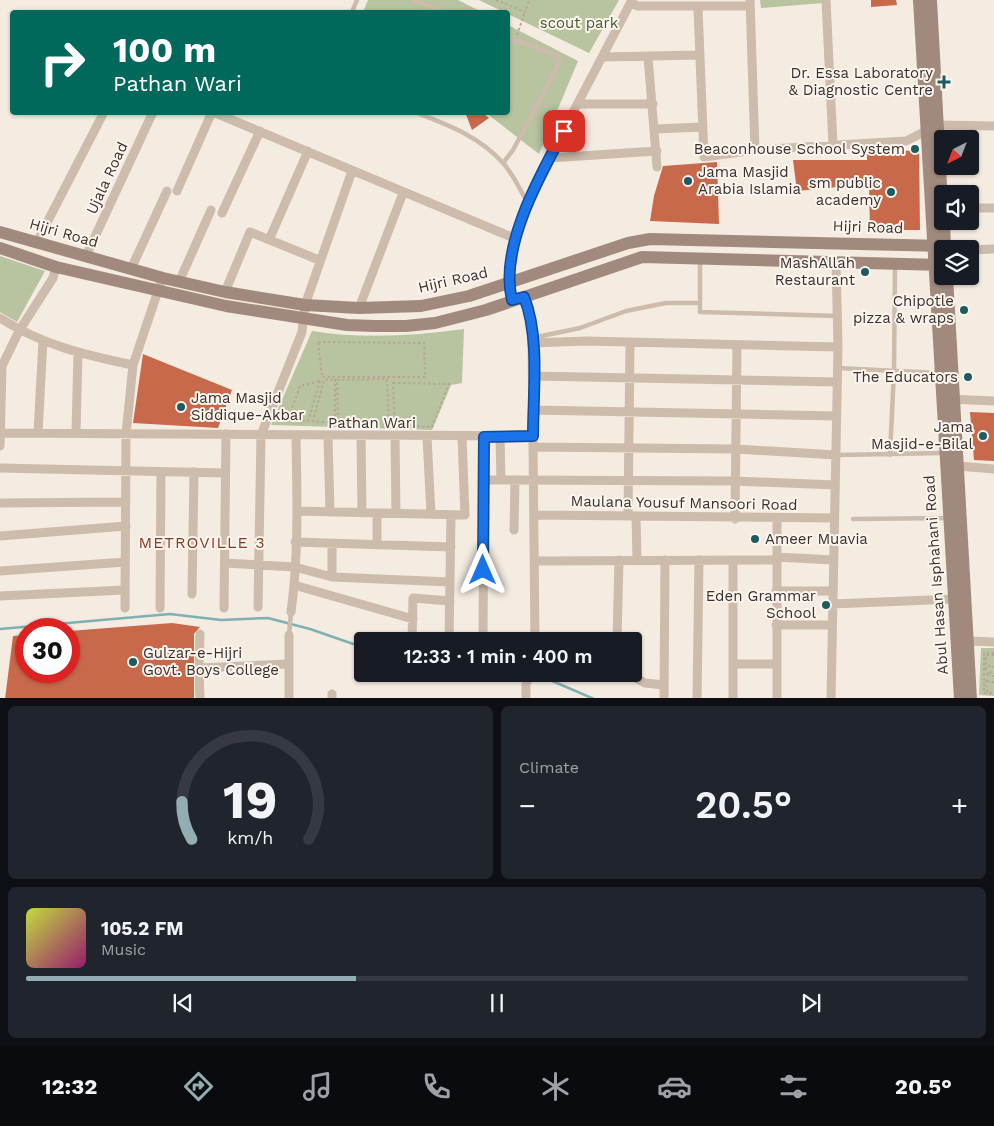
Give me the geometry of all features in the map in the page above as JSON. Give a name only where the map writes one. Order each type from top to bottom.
[{"type":"main road","name":"Abul Hasan Isphahani Road","points":[[919,0],[931,108],[938,125],[941,185]]},
{"type":"main road","name":"Abul Hasan Isphahani Road","points":[[931,0],[931,108],[926,131],[940,240]]},
{"type":"main road","name":"Hijri Road","points":[[0,232],[163,278],[225,292],[304,305],[359,308],[421,306],[469,296],[628,243],[650,239],[934,247]]},
{"type":"main road","points":[[53,246],[56,266]]},
{"type":"main road","points":[[0,248],[56,266],[158,292],[226,306],[347,325],[406,326],[435,323],[486,310],[642,257],[896,262],[934,265]]},
{"type":"main road","points":[[56,266],[70,251]]},
{"type":"main road","name":"Abul Hasan Isphahani Road","points":[[938,285],[940,373],[948,399],[958,466],[971,698]]},
{"type":"main road","name":"Abul Hasan Isphahani Road","points":[[947,285],[948,399],[945,453],[960,698]]},
{"type":"street","points":[[826,0],[834,145]]},
{"type":"street","points":[[535,632],[536,561],[532,340],[529,310],[508,283],[514,238],[549,158],[632,1],[638,6],[698,8],[750,3],[755,150]]},
{"type":"street","points":[[698,8],[704,157],[755,150],[906,141],[938,125],[994,126]]},
{"type":"street","points":[[603,57],[700,55]]},
{"type":"street","points":[[648,57],[658,167]]},
{"type":"street","points":[[578,104],[653,104]]},
{"type":"street","points":[[37,242],[102,115]]},
{"type":"street","name":"Ujala Road","points":[[86,256],[152,115]]},
{"type":"street","points":[[130,269],[211,115]]},
{"type":"street","points":[[220,115],[514,238]]},
{"type":"street","points":[[655,129],[702,127]]},
{"type":"street","points":[[222,213],[260,132]]},
{"type":"street","points":[[269,240],[308,151]]},
{"type":"street","points":[[549,158],[657,151]]},
{"type":"street","points":[[258,608],[261,435],[302,332],[304,305],[352,171]]},
{"type":"street","points":[[359,308],[403,193]]},
{"type":"street","points":[[979,208],[994,208]]},
{"type":"street","points":[[179,282],[211,210]]},
{"type":"street","points":[[225,292],[250,232],[320,260]]},
{"type":"street","points":[[979,250],[994,249]]},
{"type":"street","points":[[831,698],[837,456],[838,316],[836,261]]},
{"type":"street","points":[[0,446],[2,366],[19,330],[53,278],[56,266]]},
{"type":"street","points":[[125,608],[126,434],[134,364],[163,278]]},
{"type":"street","points":[[0,318],[19,330],[78,353],[134,364]]},
{"type":"street","points":[[38,433],[44,340]]},
{"type":"street","points":[[532,340],[838,347]]},
{"type":"street","points":[[630,343],[628,481],[637,560]]},
{"type":"street","points":[[735,519],[737,345]]},
{"type":"street","points":[[76,433],[78,353]]},
{"type":"street","points":[[533,376],[837,382]]},
{"type":"street","points":[[948,399],[994,400]]},
{"type":"street","points":[[533,410],[836,416]]},
{"type":"street","name":"Pathan Wari","points":[[0,433],[395,437],[533,436]]},
{"type":"street","points":[[224,608],[226,434]]},
{"type":"street","points":[[290,612],[294,585],[297,511],[296,436]]},
{"type":"street","points":[[328,436],[330,512]]},
{"type":"street","points":[[361,436],[362,512]]},
{"type":"street","points":[[395,437],[396,513]]},
{"type":"street","points":[[428,437],[431,514]]},
{"type":"street","points":[[297,511],[465,515],[462,437]]},
{"type":"street","points":[[483,632],[484,437]]},
{"type":"street","points":[[500,437],[501,480]]},
{"type":"street","points":[[533,447],[735,449],[837,456]]},
{"type":"street","points":[[958,466],[994,469]]},
{"type":"street","points":[[0,468],[226,473]]},
{"type":"street","points":[[160,608],[161,472]]},
{"type":"street","points":[[192,594],[194,472]]},
{"type":"street","points":[[483,480],[735,482],[835,485]]},
{"type":"street","points":[[514,530],[515,480]]},
{"type":"street","points":[[0,502],[126,502]]},
{"type":"street","points":[[377,513],[377,545]]},
{"type":"street","points":[[449,632],[451,515]]},
{"type":"street","name":"Maulana Yousuf Mansoori Road","points":[[535,515],[735,519],[834,518]]},
{"type":"street","points":[[777,518],[777,698]]},
{"type":"street","points":[[0,536],[126,526]]},
{"type":"street","points":[[295,542],[451,547]]},
{"type":"street","points":[[332,544],[332,577]]},
{"type":"street","points":[[616,632],[619,560]]},
{"type":"street","points":[[664,560],[664,698]]},
{"type":"street","points":[[697,698],[699,560]]},
{"type":"street","points":[[733,698],[734,560]]},
{"type":"street","points":[[536,561],[833,560]]},
{"type":"street","points":[[0,571],[125,562]]},
{"type":"street","points":[[225,563],[295,567],[332,577],[450,582]]},
{"type":"street","points":[[294,585],[412,619]]},
{"type":"street","points":[[0,596],[125,590]]},
{"type":"street","points":[[776,591],[833,591]]},
{"type":"street","points":[[412,632],[413,598],[450,601]]},
{"type":"street","points":[[832,604],[954,600]]},
{"type":"street","points":[[776,625],[832,625]]},
{"type":"street","points":[[200,634],[200,698]]},
{"type":"street","points":[[289,635],[289,698]]},
{"type":"street","points":[[969,641],[994,642]]},
{"type":"street","points":[[199,668],[288,664]]},
{"type":"street","points":[[734,664],[777,664]]},
{"type":"street","points":[[642,681],[664,685]]},
{"type":"street","points":[[526,698],[527,682]]},
{"type":"lane","points":[[413,0],[440,10]]},
{"type":"lane","points":[[503,163],[513,150],[560,62],[558,56],[510,38]]},
{"type":"lane","points":[[423,115],[463,131],[503,163],[529,204]]},
{"type":"lane","points":[[700,258],[700,312],[838,316]]},
{"type":"lane","points":[[890,455],[896,262]]},
{"type":"lane","points":[[532,340],[580,328],[626,311],[666,304],[700,303]]},
{"type":"lane","points":[[837,368],[940,373]]},
{"type":"lane","points":[[837,456],[945,453]]},
{"type":"lane","points":[[852,519],[949,518]]},
{"type":"lane","points":[[289,635],[290,612]]},
{"type":"path","points":[[496,0],[525,12]]},
{"type":"path","points":[[516,40],[529,0]]},
{"type":"path","points":[[318,342],[424,343],[425,377],[322,377],[318,342]]},
{"type":"path","points":[[335,379],[335,422],[313,422],[324,380],[335,379]]},
{"type":"path","points":[[387,379],[389,425],[338,423],[337,380],[387,379]]},
{"type":"path","points":[[320,381],[313,405],[308,421],[288,420],[300,386],[320,381]]},
{"type":"path","points":[[393,383],[449,384],[432,427],[395,425],[393,383]]},
{"type":"path","points":[[994,654],[984,653],[984,693],[994,693]]},
{"type":"path","points":[[994,654],[986,655],[986,669],[989,666],[994,667]]},
{"type":"path","points":[[994,682],[989,682],[986,679],[987,692],[994,693]]},
{"type":"green space","points":[[368,0],[458,0],[478,10],[364,10]]},
{"type":"green space","name":"scout park","points":[[479,0],[619,0],[589,53],[510,15],[510,10],[500,10]]},
{"type":"green space","points":[[760,0],[823,0],[823,3],[761,8]]},
{"type":"green space","points":[[510,26],[578,61],[539,154],[489,115],[510,115]]},
{"type":"green space","points":[[0,256],[45,271],[17,322],[0,312]]},
{"type":"green space","points":[[464,329],[462,383],[451,385],[432,430],[271,425],[312,331],[388,336]]},
{"type":"green space","points":[[981,648],[994,648],[994,696],[979,695]]},
{"type":"building","points":[[871,0],[896,0],[897,5],[871,7]]},
{"type":"building","points":[[466,115],[486,115],[489,118],[472,130]]},
{"type":"building","points":[[919,150],[920,230],[870,230],[869,184],[797,191],[793,160],[867,160],[867,153]]},
{"type":"building","name":"Jama Masjid Arabia Islamia","points":[[717,162],[719,224],[650,221],[654,196],[663,166]]},
{"type":"building","name":"Jama Masjid Siddique-Akbar","points":[[143,354],[232,390],[218,428],[133,423]]},
{"type":"building","name":"Jama Masjid-e-Bilal","points":[[970,412],[994,413],[994,461],[974,460]]},
{"type":"building","name":"Gulzar-e-Hijri Govt. Boys College","points":[[172,623],[200,627],[194,634],[194,698],[5,698],[13,636],[15,636],[15,683],[80,683],[80,630]]},
{"type":"waterway","points":[[0,629],[170,614],[221,620],[268,618],[310,629],[354,644]]},
{"type":"waterway","points":[[555,682],[592,698]]},
{"type":"place","name":"Dr. Essa Laboratory & Diagnostic Centre","points":[[944,82]]},
{"type":"place","name":"Beaconhouse School System","points":[[915,149]]},
{"type":"place","name":"Jama Masjid Arabia Islamia","points":[[688,181]]},
{"type":"place","name":"sm public academy","points":[[891,192]]},
{"type":"place","name":"MashAllah Restaurant","points":[[865,272]]},
{"type":"place","name":"Chipotle pizza & wraps","points":[[964,310]]},
{"type":"place","name":"The Educators","points":[[968,377]]},
{"type":"place","name":"Jama Masjid Siddique-Akbar","points":[[181,407]]},
{"type":"place","name":"Jama Masjid-e-Bilal","points":[[983,436]]},
{"type":"place","name":"Ameer Muavia","points":[[755,539]]},
{"type":"place","name":"Eden Grammar School","points":[[826,605]]},
{"type":"place","name":"Gulzar-e-Hijri Govt. Boys College","points":[[133,662]]},
{"type":"district","name":"METROVILLE 3","points":[[202,542]]},
{"type":"route","points":[[483,570],[484,437],[533,436],[532,343],[529,310],[524,297],[512,300],[508,283],[509,260],[514,238],[549,158],[564,131]]}]
